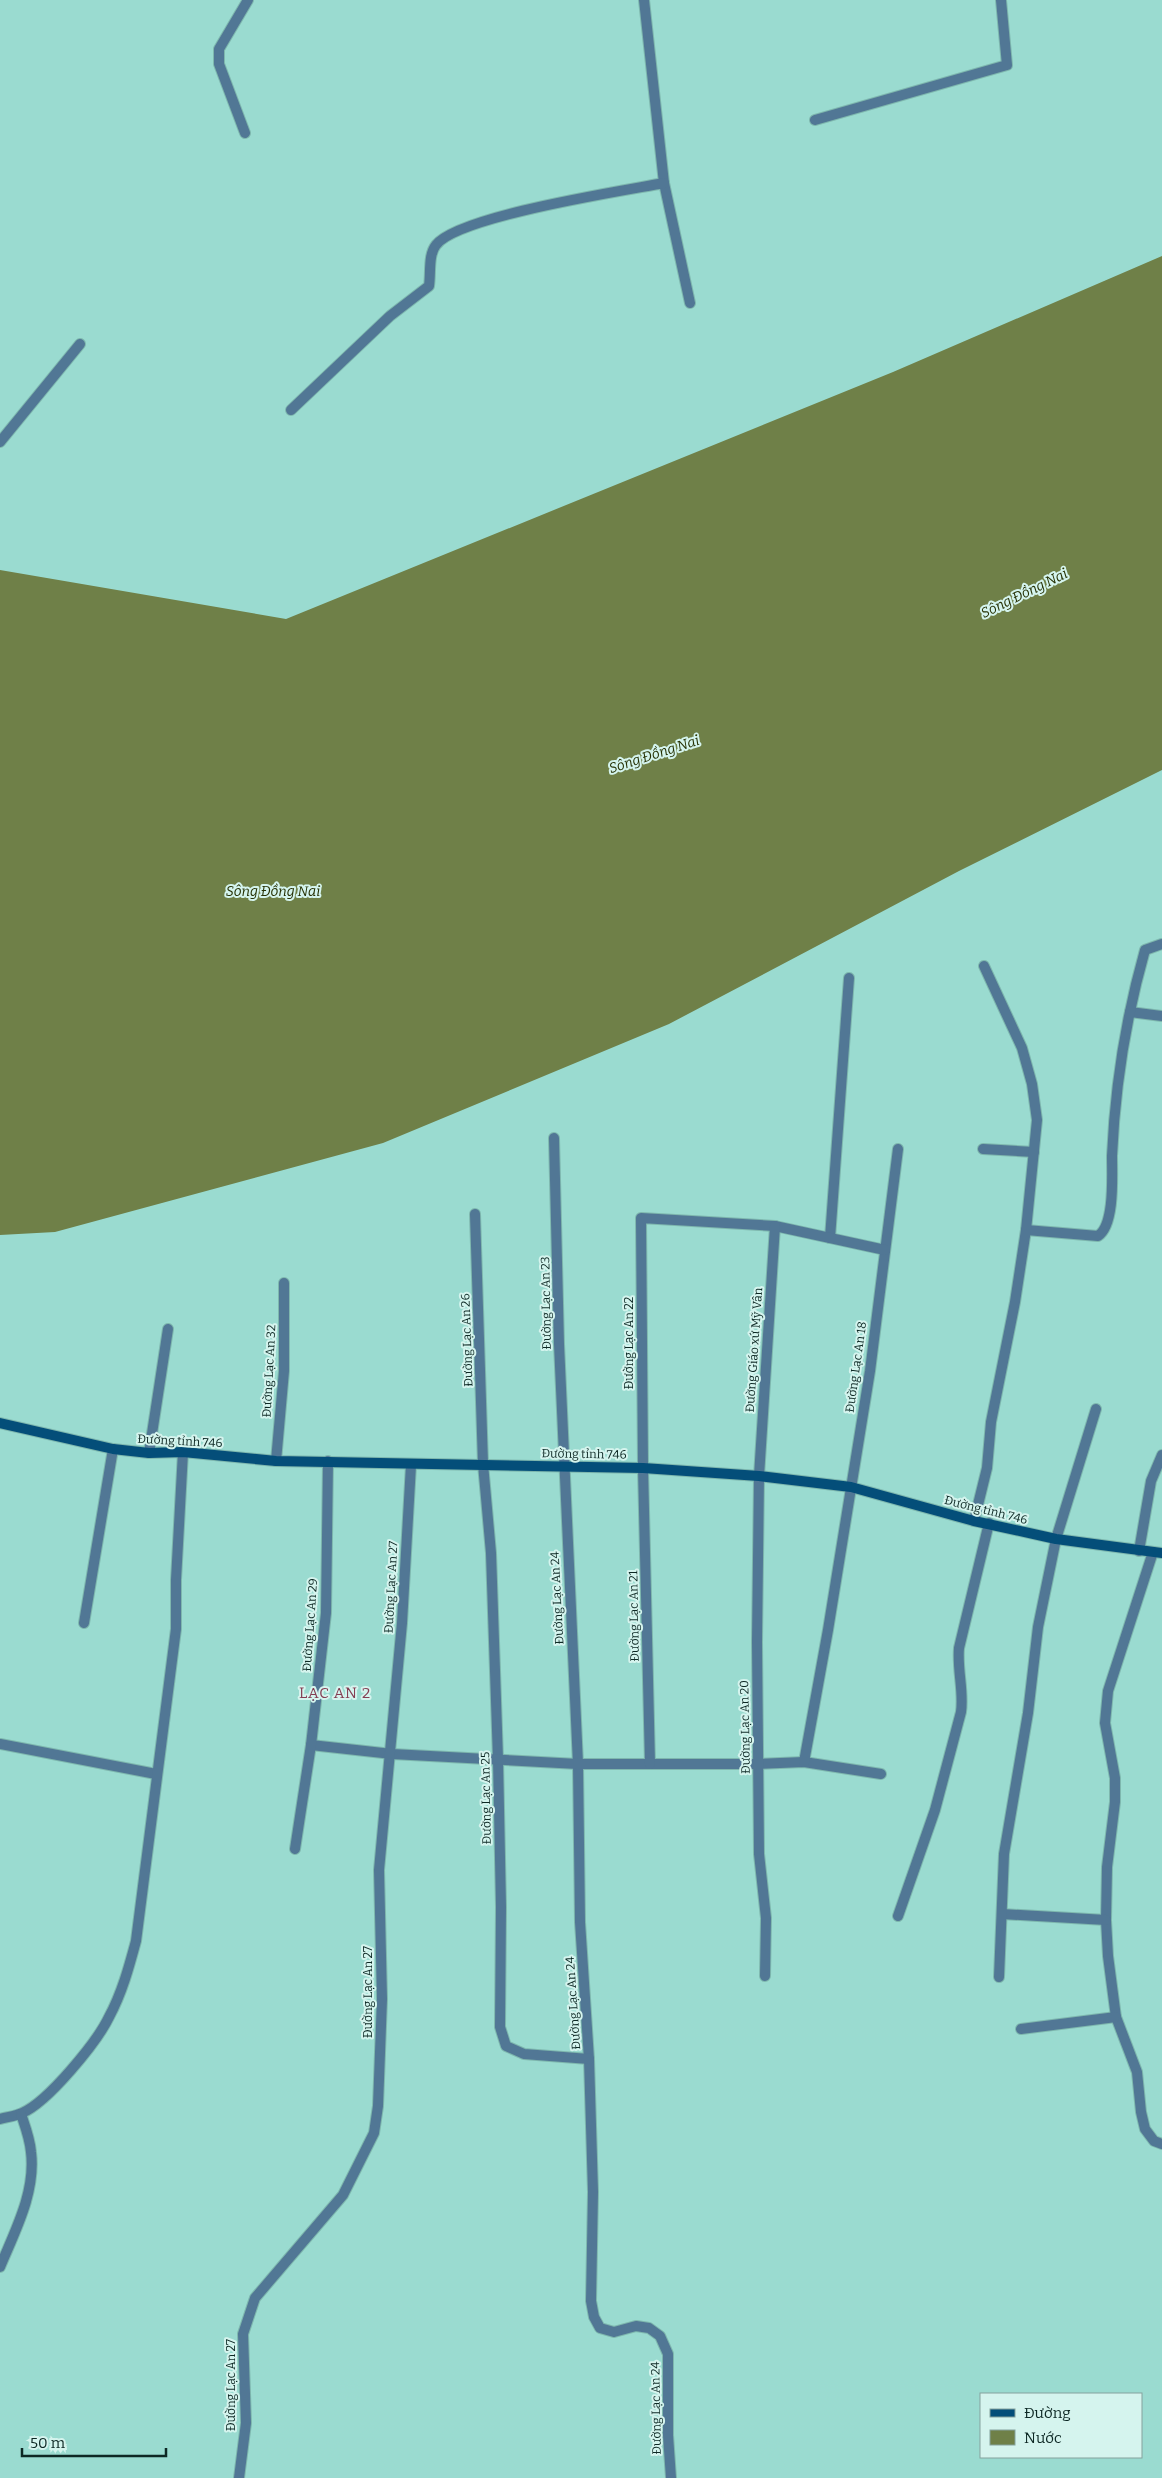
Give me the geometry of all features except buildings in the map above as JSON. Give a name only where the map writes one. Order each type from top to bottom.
[{"type":"main road","name":"Đường tỉnh 746","points":[[0,1423],[113,1449],[183,1452],[276,1461],[643,1468],[759,1476],[851,1487],[974,1521],[1056,1539],[1158,1553]]},
{"type":"street","points":[[245,133],[219,64],[219,50],[248,0]]},
{"type":"street","points":[[644,0],[664,183],[690,302]]},
{"type":"street","points":[[815,120],[1007,65],[1001,0]]},
{"type":"street","points":[[291,410],[390,316],[422,294],[429,286],[432,251],[438,243],[447,237],[490,220],[517,212],[664,183]]},
{"type":"street","points":[[0,442],[80,344]]},
{"type":"street","points":[[1026,1230],[1098,1236],[1104,1232],[1111,1200],[1116,1094],[1130,1012],[1145,950],[1162,944]]},
{"type":"street","points":[[974,1521],[987,1468],[991,1422],[1015,1302],[1026,1230],[1037,1120],[1032,1084],[1022,1048],[984,966]]},
{"type":"street","points":[[830,1238],[850,978]]},
{"type":"street","points":[[1130,1012],[1162,1016]]},
{"type":"street","name":"Đường Lạc An 23","points":[[554,1138],[564,1467]]},
{"type":"street","name":"Đường Lạc An 18","points":[[804,1762],[870,1371],[898,1149]]},
{"type":"street","points":[[983,1149],[1034,1152]]},
{"type":"street","name":"Đường Lạc An 26","points":[[475,1214],[483,1464]]},
{"type":"street","name":"Đường Lạc An 22","points":[[643,1468],[641,1218],[775,1226]]},
{"type":"street","points":[[775,1226],[885,1250]]},
{"type":"street","name":"Đường Giáo xứ Mỹ Vân","points":[[759,1476],[775,1226]]},
{"type":"street","name":"Đường Lạc An 32","points":[[276,1461],[284,1370],[284,1283]]},
{"type":"street","points":[[148,1452],[168,1329]]},
{"type":"street","points":[[999,1977],[1004,1854],[1028,1713],[1038,1627],[1056,1539],[1096,1409]]},
{"type":"street","points":[[84,1623],[113,1449]]},
{"type":"street","points":[[0,2119],[22,2114],[33,2107],[71,2070],[92,2044],[109,2018],[125,1981],[136,1941],[176,1629],[176,1580],[183,1452]]},
{"type":"street","points":[[1139,1551],[1151,1481],[1162,1455]]},
{"type":"street","name":"Đường Lạc An 29","points":[[295,1849],[311,1745],[326,1613],[328,1462]]},
{"type":"street","name":"Đường Lạc An 25","points":[[483,1464],[491,1553],[498,1759],[501,1907],[500,2027],[506,2046],[524,2054],[590,2059]]},
{"type":"street","name":"Đường Lạc An 27","points":[[240,2478],[246,2423],[243,2334],[255,2298],[343,2196],[374,2133],[378,2106],[382,1999],[379,1870],[392,1754],[411,1465]]},
{"type":"street","name":"Đường Lạc An 24","points":[[564,1467],[578,1764],[580,1922],[590,2059],[593,2192],[591,2301],[594,2317],[600,2328],[614,2332],[636,2326],[649,2328],[660,2336],[668,2354],[668,2435],[671,2478]]},
{"type":"street","name":"Đường Lạc An 21","points":[[643,1468],[650,1764]]},
{"type":"street","name":"Đường Lạc An 20","points":[[759,1476],[759,1854],[766,1918],[765,1976]]},
{"type":"street","points":[[898,1916],[935,1810],[961,1712],[962,1701],[957,1668],[959,1648],[989,1523]]},
{"type":"street","points":[[1158,1553],[1108,1691],[1105,1709],[1115,1778],[1106,1920],[1116,2016],[1138,2072],[1141,2112],[1145,2129],[1154,2141],[1162,2144]]},
{"type":"street","points":[[0,1744],[156,1774]]},
{"type":"street","points":[[311,1745],[392,1754],[578,1764],[758,1764],[804,1762],[881,1774]]},
{"type":"street","points":[[1002,1914],[1106,1920]]},
{"type":"street","points":[[1021,2029],[1116,2016]]},
{"type":"street","points":[[0,2267],[24,2208],[31,2174],[31,2151],[22,2114]]},
{"type":"water","name":"Sông Đồng Nai","points":[[1162,256],[1162,770],[959,871],[669,1024],[383,1143],[55,1232],[0,1235],[0,570],[286,619],[893,372]]},
{"type":"district","name":"LẠC AN 2","points":[[335,1693]]}]
